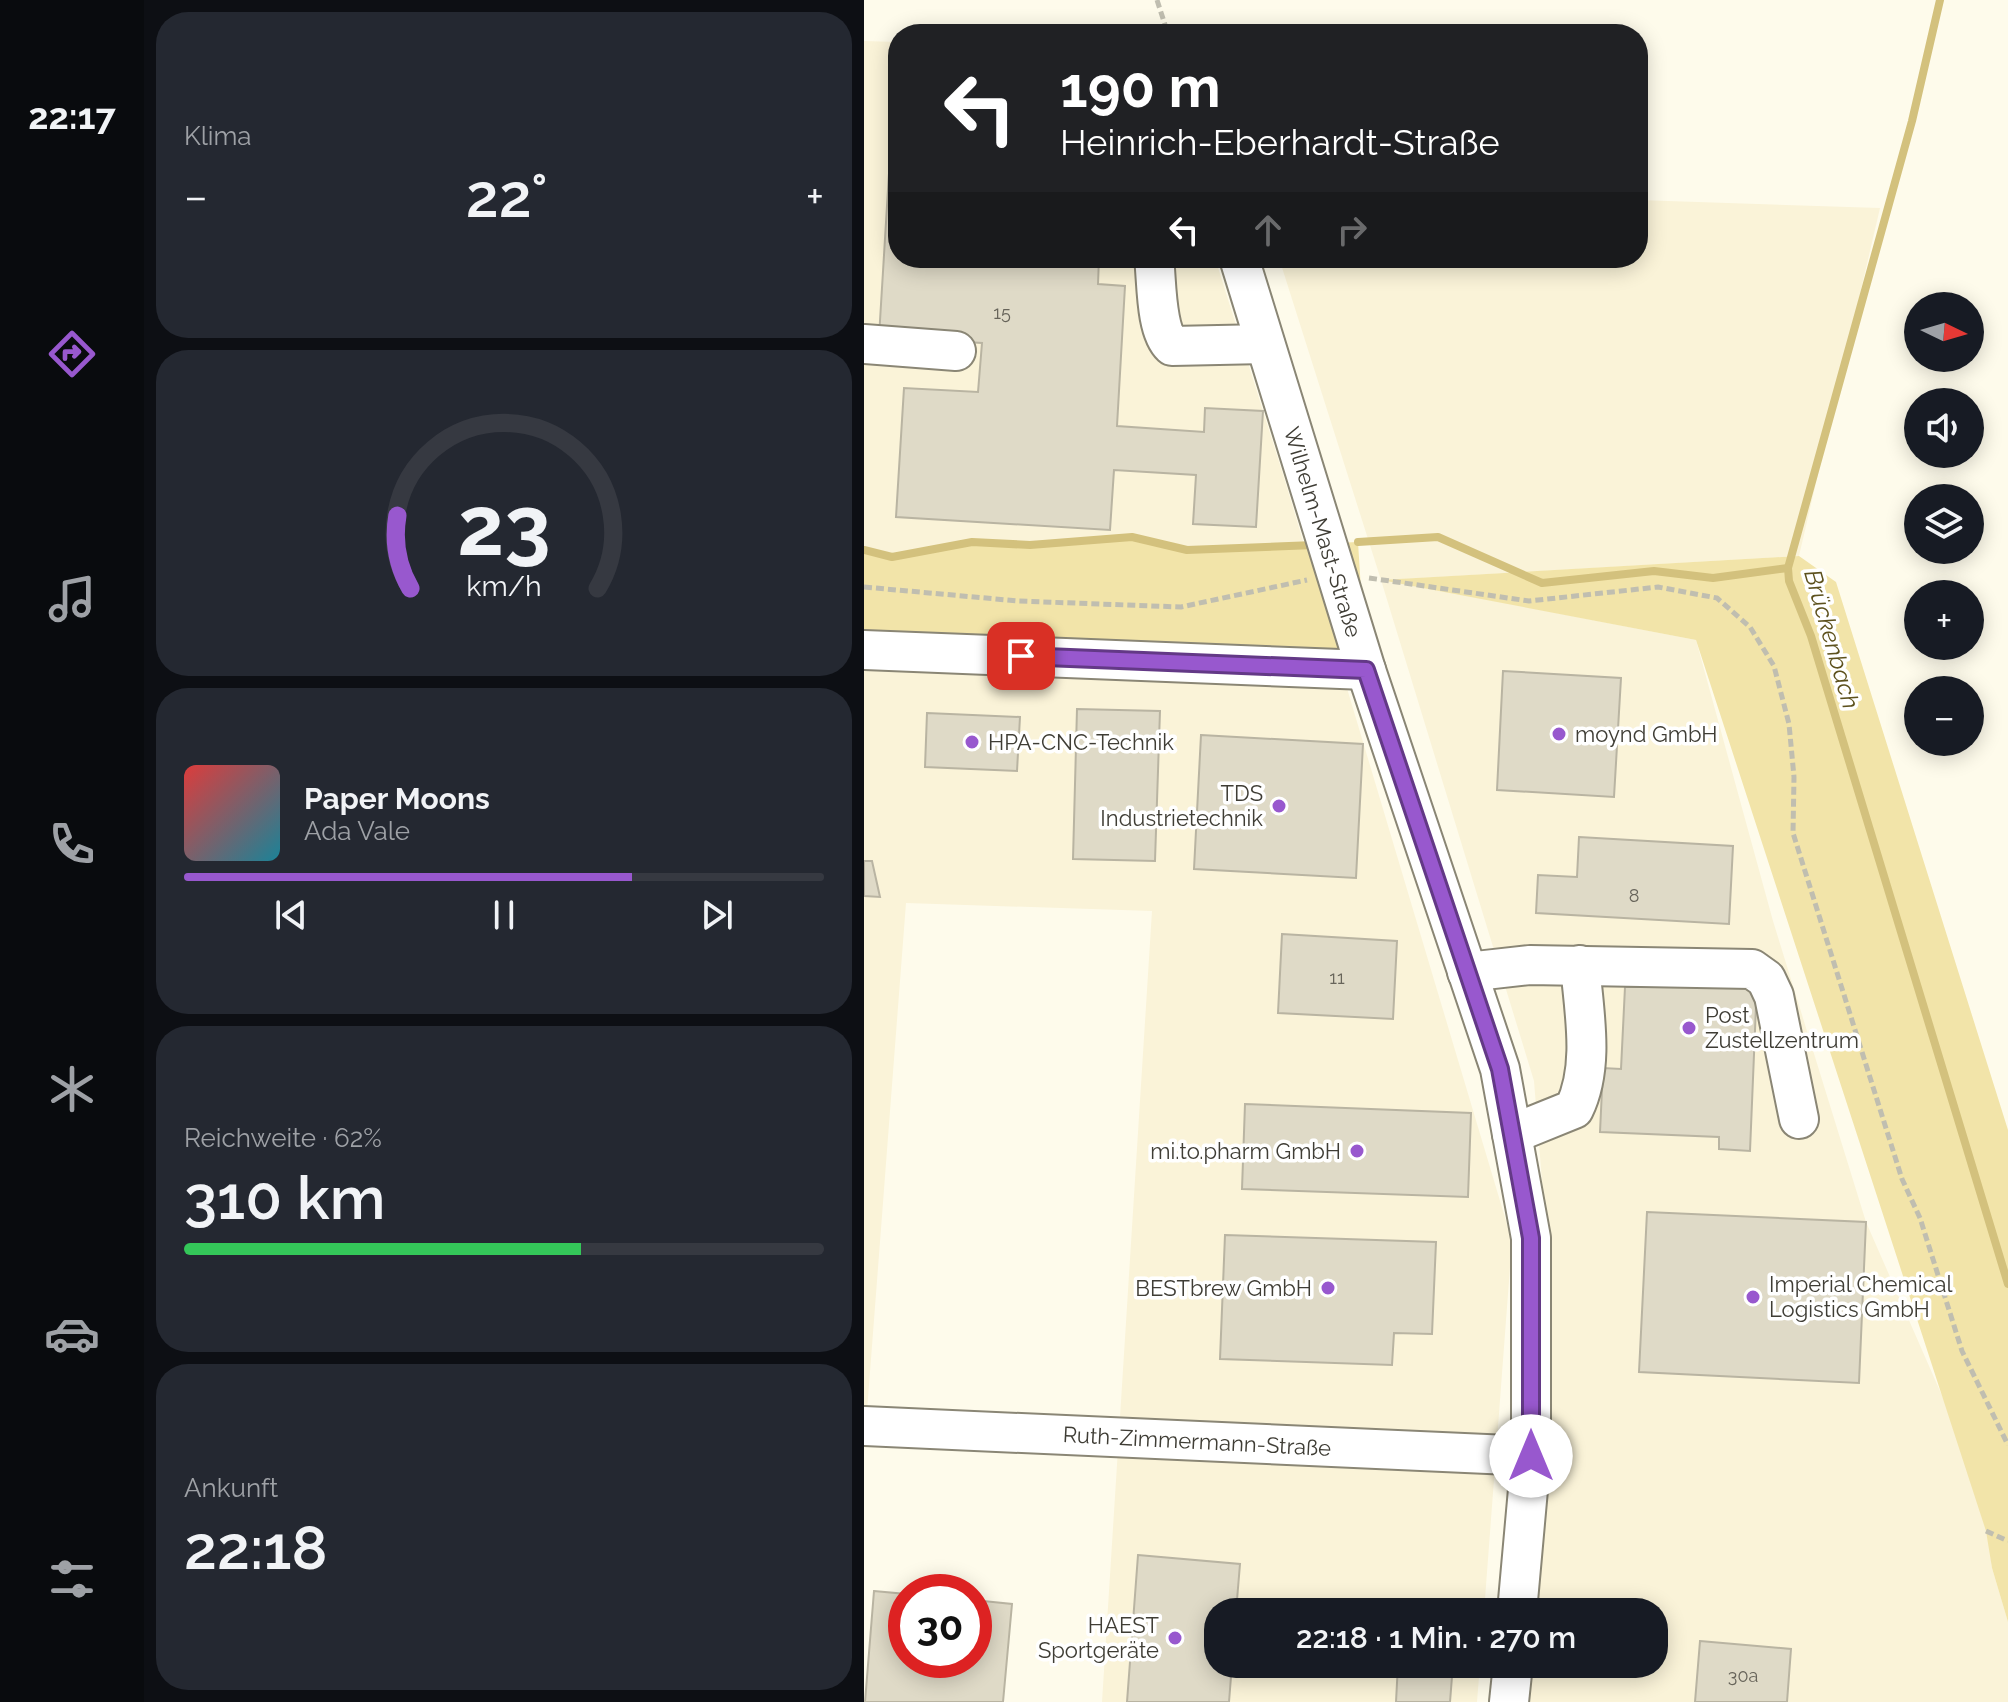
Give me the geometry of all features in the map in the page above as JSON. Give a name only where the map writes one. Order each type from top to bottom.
[{"type":"street","points":[[1155,268],[1162,332],[1172,346],[1265,344]]},
{"type":"street","name":"Wilhelm-Mast-Straße","points":[[1242,268],[1366,670],[1500,1069],[1531,1238],[1531,1456],[1518,1598]]},
{"type":"street","points":[[864,344],[956,351]]},
{"type":"street","points":[[864,650],[1366,670]]},
{"type":"street","points":[[1467,972],[1530,965],[1752,969],[1766,979],[1774,996],[1799,1119]]},
{"type":"street","points":[[1512,1134],[1574,1109],[1582,1092],[1586,1058],[1580,965]]},
{"type":"street","name":"Ruth-Zimmermann-Straße","points":[[864,1426],[1531,1456]]},
{"type":"street","points":[[1509,1702],[1512,1678]]},
{"type":"path","points":[[1157,0],[1165,24]]},
{"type":"path","points":[[864,587],[1018,601],[1181,607],[1337,574],[1529,601],[1658,587],[1717,598],[1750,627],[1774,666],[1789,724],[1794,777],[1793,833],[1902,1179],[1920,1218],[1962,1351],[2008,1445]]},
{"type":"path","points":[[1986,1531],[2007,1539]]},
{"type":"shaded area","points":[[864,41],[888,42],[888,268],[1218,268],[1286,484],[1512,1241],[1485,1598],[1204,1598],[1204,1678],[1479,1678],[1477,1702],[1102,1702],[1152,911],[906,903],[864,1450]]},
{"type":"shaded area","points":[[1648,200],[1880,208],[1799,556],[1386,580],[1696,640],[1773,921],[1866,1222],[1982,1487],[1992,1568],[2008,1622],[2008,1702],[1518,1702],[1519,1678],[1668,1678],[1668,1598],[1524,1598],[1547,1244],[1534,1081],[1282,268],[1648,268]]},
{"type":"shaded area","points":[[1132,537],[1187,550],[1358,542],[1366,670],[864,650],[864,550],[892,557],[972,542],[1030,545]]},
{"type":"shaded area","points":[[1799,556],[1836,582],[2008,1130],[2008,1622],[1992,1568],[1986,1531],[1696,640],[1381,580]]},
{"type":"building","points":[[888,190],[888,268],[1099,268],[1098,284],[1125,286],[1117,426],[1204,432],[1205,408],[1263,411],[1256,527],[1193,524],[1196,475],[1114,470],[1110,530],[896,517],[904,388],[978,392],[982,343],[879,337]]},
{"type":"building","name":"moynd GmbH","points":[[1503,671],[1621,678],[1614,797],[1497,790]]},
{"type":"building","points":[[1077,709],[1160,711],[1155,861],[1073,859]]},
{"type":"building","name":"HPA-CNC-Technik","points":[[927,713],[1020,717],[1017,771],[925,767]]},
{"type":"building","name":"TDS Industrietechnik","points":[[1201,735],[1363,744],[1356,878],[1194,869]]},
{"type":"building","points":[[1579,837],[1733,846],[1729,924],[1536,913],[1538,875],[1577,877]]},
{"type":"building","points":[[864,861],[872,861],[880,897],[864,896]]},
{"type":"building","points":[[1282,934],[1397,941],[1393,1019],[1278,1013]]},
{"type":"building","name":"Post Zustellzentrum","points":[[1641,977],[1757,982],[1750,1151],[1719,1149],[1719,1137],[1600,1132],[1603,1068],[1621,1069],[1625,987],[1641,987]]},
{"type":"building","name":"mi.to.pharm GmbH","points":[[1245,1104],[1471,1113],[1468,1197],[1242,1189]]},
{"type":"building","name":"Imperial Chemical Logistics GmbH","points":[[1647,1212],[1866,1222],[1859,1383],[1639,1372]]},
{"type":"building","name":"BESTbrew GmbH","points":[[1225,1235],[1436,1242],[1432,1334],[1394,1333],[1392,1365],[1220,1359]]},
{"type":"building","name":"HAEST Sportgeräte","points":[[1138,1555],[1240,1564],[1237,1598],[1204,1598],[1204,1678],[1231,1678],[1229,1702],[1127,1702]]},
{"type":"building","points":[[874,1591],[888,1592],[888,1678],[992,1678],[992,1602],[1012,1604],[1003,1702],[865,1702]]},
{"type":"building","points":[[1700,1641],[1791,1649],[1787,1702],[1695,1702]]},
{"type":"building","points":[[1397,1678],[1452,1678],[1450,1702],[1396,1702]]},
{"type":"waterway","name":"Brückenbach","points":[[1940,0],[1912,121],[1788,568],[1789,581],[1811,636],[2008,1284]]},
{"type":"waterway","points":[[864,550],[892,557],[972,542],[1030,545],[1132,537],[1187,550],[1314,545]]},
{"type":"waterway","points":[[1358,542],[1438,537],[1542,583],[1654,571],[1713,578],[1788,568]]},
{"type":"place","name":"moynd GmbH","points":[[1559,734]]},
{"type":"place","name":"HPA-CNC-Technik","points":[[972,742]]},
{"type":"place","name":"TDS Industrietechnik","points":[[1279,806]]},
{"type":"place","name":"Post Zustellzentrum","points":[[1689,1028]]},
{"type":"place","name":"mi.to.pharm GmbH","points":[[1357,1151]]},
{"type":"place","name":"BESTbrew GmbH","points":[[1328,1288]]},
{"type":"place","name":"Imperial Chemical Logistics GmbH","points":[[1753,1297]]},
{"type":"place","name":"HAEST Sportgeräte","points":[[1175,1638]]},
{"type":"route","points":[[1021,656],[1366,670],[1500,1069],[1531,1238],[1531,1456]]}]
